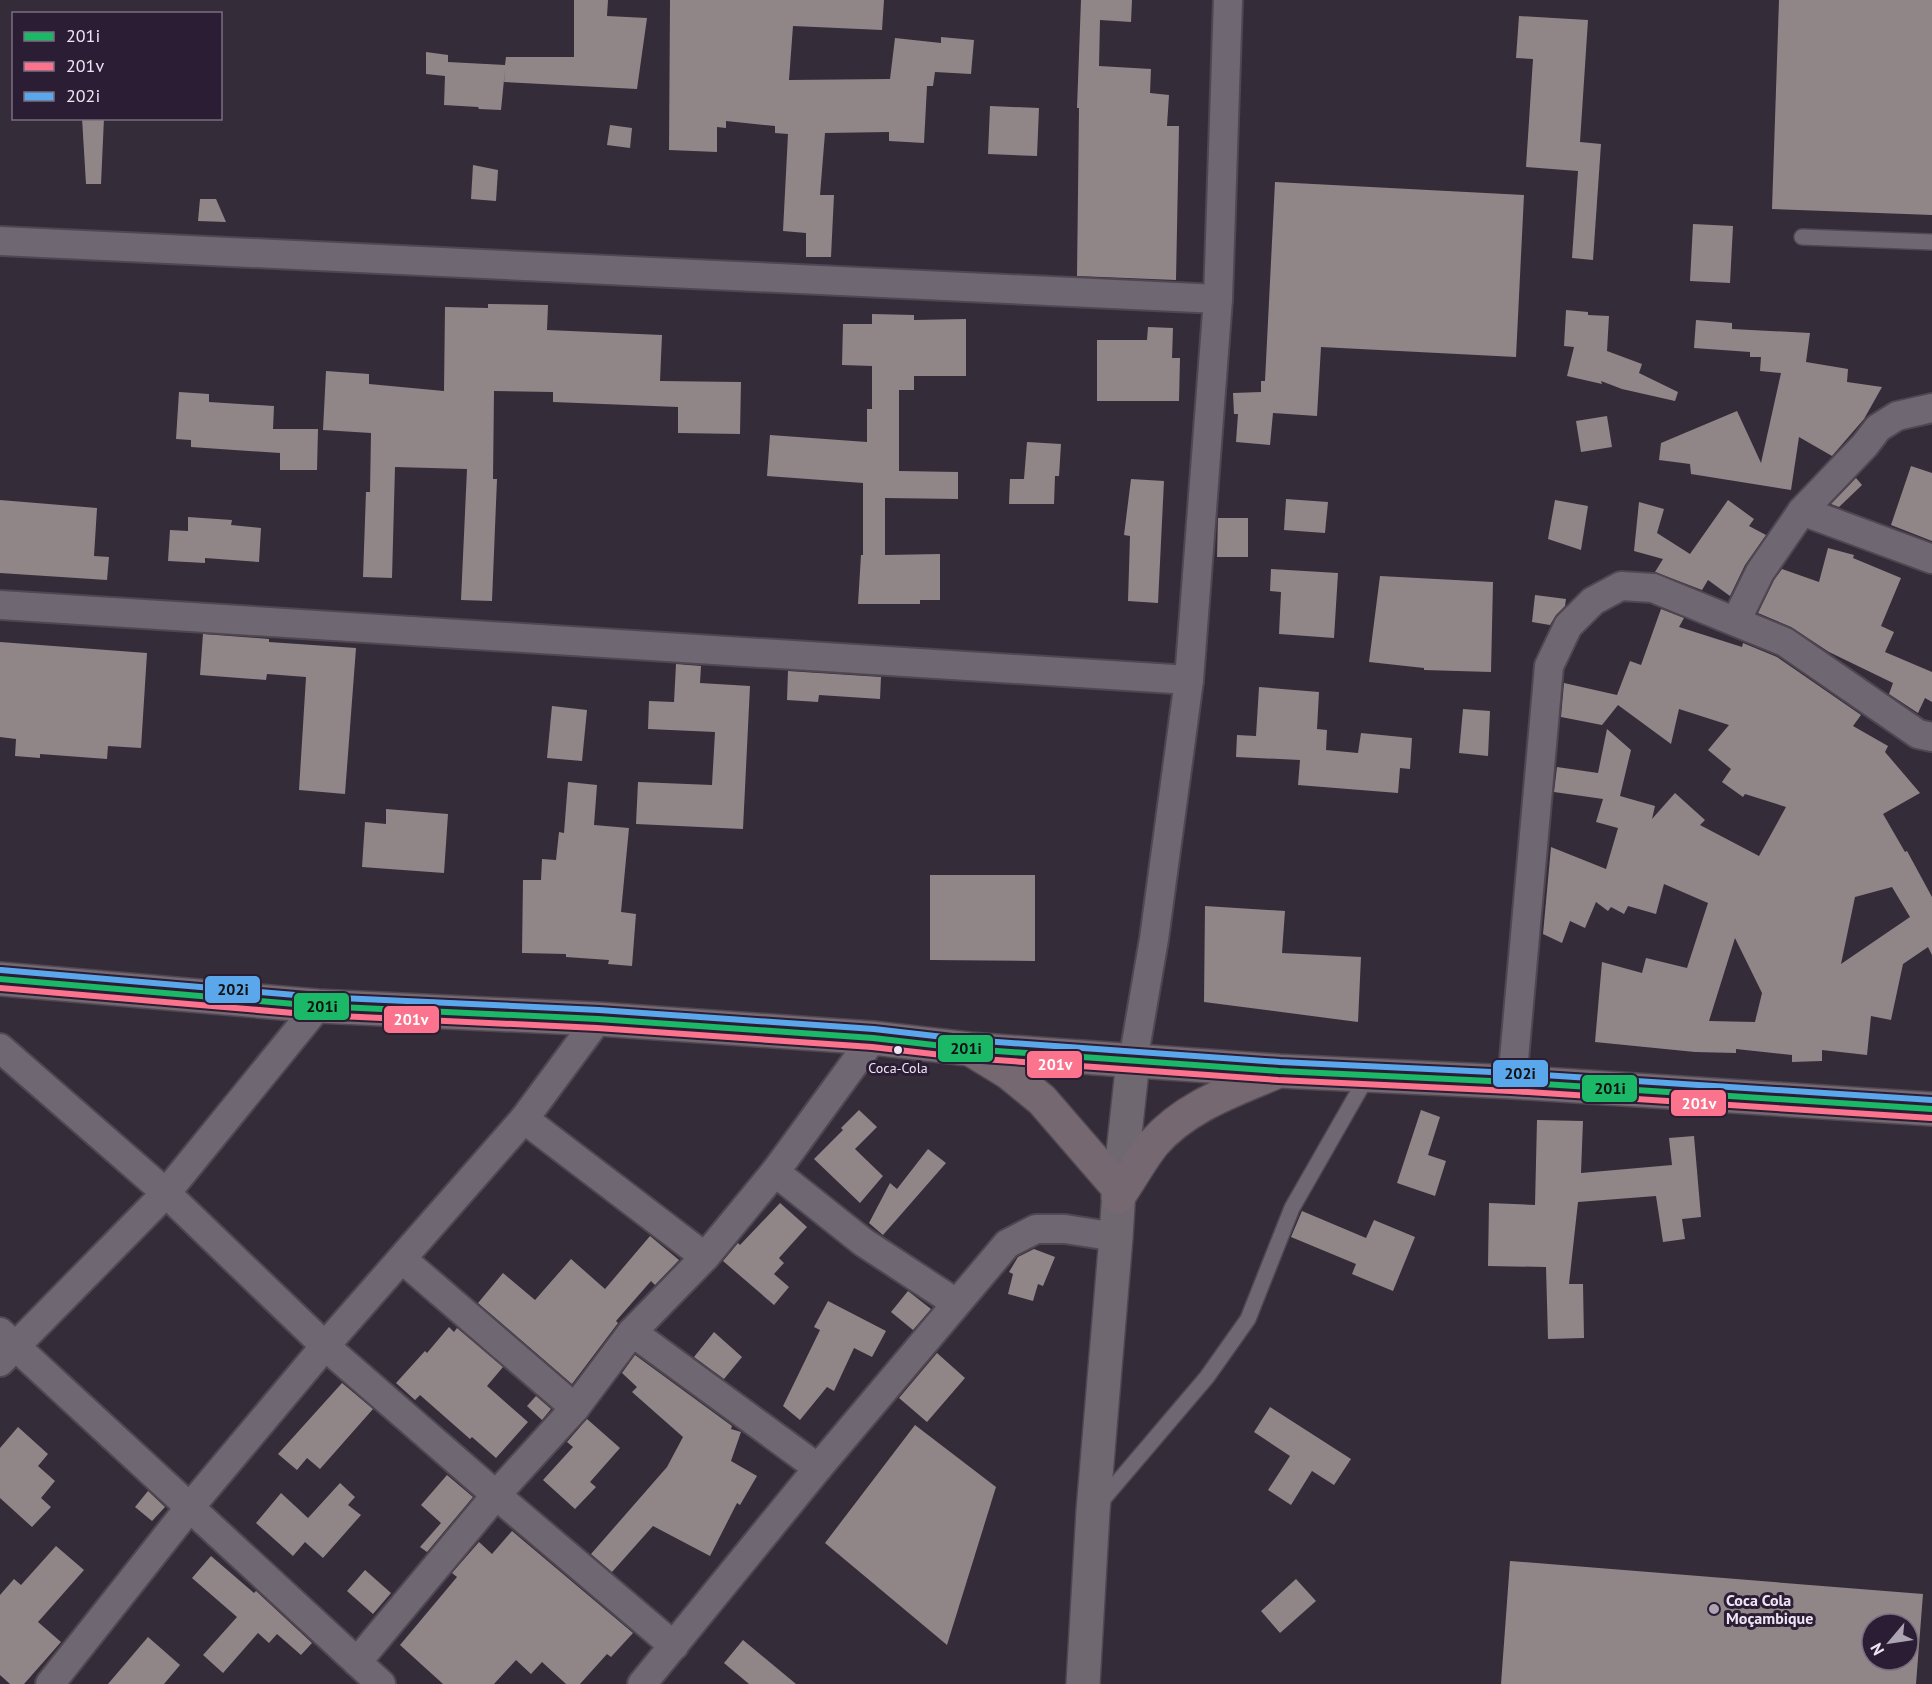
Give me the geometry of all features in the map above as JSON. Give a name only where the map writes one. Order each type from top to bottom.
[{"type":"main road","points":[[0,979],[318,1006],[598,1019],[873,1038],[969,1049],[1279,1071],[1512,1082],[1932,1109]]},
{"type":"main road","points":[[969,1049],[1009,1073],[1042,1100],[1118,1193]]},
{"type":"main road","points":[[1083,1684],[1118,1193],[1133,1060]]},
{"type":"main road","points":[[1118,1193],[1154,1143],[1182,1117],[1221,1096],[1279,1071]]},
{"type":"street","points":[[1133,1060],[1154,939],[1188,680],[1218,299],[1228,0]]},
{"type":"street","points":[[0,241],[1218,299]]},
{"type":"street","points":[[1736,621],[1760,572],[1802,511],[1865,445],[1878,428],[1897,416],[1932,408]]},
{"type":"street","points":[[1802,511],[1932,559]]},
{"type":"street","points":[[1512,1082],[1549,666],[1568,626],[1593,601],[1621,586],[1653,588],[1736,621],[1785,642],[1918,734],[1932,737]]},
{"type":"street","points":[[0,605],[1188,680]]},
{"type":"street","points":[[318,1006],[166,1193],[5,1346],[190,1507],[381,1684]]},
{"type":"street","points":[[50,1684],[190,1507],[325,1346],[524,1119],[598,1019]]},
{"type":"street","points":[[357,1662],[496,1496],[575,1408],[632,1332],[705,1257],[775,1173],[873,1038]]},
{"type":"street","points":[[0,1048],[166,1193],[325,1346],[496,1496],[674,1646]]},
{"type":"street","points":[[524,1119],[705,1257]]},
{"type":"street","points":[[775,1173],[863,1242],[956,1303]]},
{"type":"street","points":[[642,1684],[818,1468],[1007,1244],[1036,1229],[1065,1229],[1116,1237]]},
{"type":"street","points":[[402,1258],[575,1408]]},
{"type":"street","points":[[632,1332],[818,1468]]},
{"type":"lane","points":[[1802,237],[1932,242]]},
{"type":"lane","points":[[1094,1511],[1208,1377],[1248,1319],[1292,1208],[1368,1074]]},
{"type":"building","points":[[574,0],[608,0],[607,16],[647,18],[637,89],[504,82],[505,70],[501,110],[444,105],[445,76],[426,74],[426,52],[448,55],[448,62],[505,65],[506,57],[574,57]]},
{"type":"building","points":[[670,0],[884,0],[882,30],[793,26],[789,80],[890,79],[895,38],[941,43],[941,37],[974,40],[971,74],[935,72],[933,86],[927,86],[924,143],[889,141],[889,132],[825,133],[820,195],[834,195],[831,257],[806,257],[806,233],[783,231],[788,134],[775,133],[775,126],[726,121],[726,128],[717,127],[717,152],[669,150]]},
{"type":"building","points":[[1081,0],[1132,0],[1131,22],[1100,20],[1099,66],[1151,69],[1150,93],[1169,95],[1167,126],[1179,126],[1176,280],[1077,276],[1079,108],[1077,108]]},
{"type":"building","points":[[1779,0],[1932,0],[1932,215],[1772,209]]},
{"type":"building","points":[[1519,16],[1588,20],[1580,142],[1601,144],[1593,260],[1572,258],[1578,171],[1526,167],[1533,59],[1516,58]]},
{"type":"building","points":[[990,106],[1039,108],[1037,156],[988,154]]},
{"type":"building","points":[[82,120],[104,120],[101,184],[86,184]]},
{"type":"building","points":[[610,125],[632,128],[630,148],[607,145]]},
{"type":"building","points":[[473,165],[498,170],[496,201],[471,199]]},
{"type":"building","points":[[1275,182],[1524,195],[1516,357],[1321,347],[1317,416],[1273,413],[1270,445],[1236,442],[1238,414],[1234,414],[1233,393],[1261,392],[1261,381],[1265,381]]},
{"type":"building","points":[[200,199],[216,199],[226,222],[198,221]]},
{"type":"building","points":[[1693,224],[1733,226],[1730,283],[1690,281]]},
{"type":"building","points":[[488,304],[548,305],[547,330],[662,335],[660,381],[741,382],[740,434],[678,433],[678,407],[553,402],[553,392],[494,391],[493,479],[497,479],[492,601],[461,600],[467,469],[395,467],[392,578],[363,577],[366,492],[370,492],[371,433],[323,430],[326,371],[369,374],[369,384],[444,391],[445,307],[488,308]]},
{"type":"building","points":[[1566,310],[1588,312],[1588,315],[1609,316],[1607,351],[1642,364],[1639,373],[1678,392],[1675,401],[1622,389],[1601,381],[1602,384],[1567,376],[1574,347],[1564,346]]},
{"type":"building","points":[[872,314],[914,315],[914,320],[966,319],[966,376],[914,376],[914,390],[899,390],[899,471],[958,472],[958,499],[885,498],[885,555],[940,554],[940,600],[920,600],[920,604],[858,604],[861,555],[863,555],[863,483],[767,476],[770,435],[867,442],[867,409],[872,409],[872,366],[842,365],[843,324],[872,324]]},
{"type":"building","points":[[1696,320],[1732,323],[1732,329],[1810,333],[1806,362],[1848,369],[1847,382],[1882,387],[1864,419],[1832,456],[1799,437],[1791,490],[1691,474],[1690,464],[1659,460],[1661,443],[1737,411],[1761,463],[1781,373],[1760,371],[1761,357],[1750,357],[1750,352],[1694,348]]},
{"type":"building","points":[[1148,327],[1173,328],[1172,358],[1180,358],[1179,401],[1097,401],[1097,340],[1147,340]]},
{"type":"building","points":[[179,392],[209,394],[209,402],[274,406],[273,429],[318,429],[317,470],[280,470],[280,453],[191,447],[191,440],[176,439]]},
{"type":"building","points":[[1607,416],[1612,447],[1581,452],[1576,421]]},
{"type":"building","points":[[1027,442],[1061,444],[1059,476],[1055,476],[1054,504],[1009,504],[1010,479],[1024,479]]},
{"type":"building","points":[[1911,466],[1932,473],[1932,541],[1891,525]]},
{"type":"building","points":[[1856,478],[1862,485],[1839,507],[1831,504]]},
{"type":"building","points":[[1131,479],[1164,481],[1158,603],[1128,601],[1130,536],[1124,535]]},
{"type":"building","points":[[1286,499],[1328,502],[1325,533],[1284,530]]},
{"type":"building","points":[[0,500],[97,508],[94,556],[109,557],[107,580],[0,573]]},
{"type":"building","points":[[1555,500],[1588,506],[1581,550],[1548,539]]},
{"type":"building","points":[[1728,500],[1754,519],[1749,526],[1766,535],[1745,565],[1730,596],[1708,580],[1702,590],[1655,572],[1663,559],[1634,551],[1639,502],[1664,509],[1657,533],[1690,554]]},
{"type":"building","points":[[188,517],[232,520],[231,525],[261,528],[259,562],[205,558],[205,563],[168,561],[170,530],[188,531]]},
{"type":"building","points":[[1218,518],[1248,518],[1248,557],[1217,557]]},
{"type":"building","points":[[1828,548],[1854,555],[1853,558],[1901,578],[1881,626],[1894,632],[1885,652],[1932,672],[1932,702],[1925,698],[1918,713],[1889,694],[1893,683],[1829,652],[1791,627],[1758,613],[1782,569],[1819,582]]},
{"type":"building","points":[[1271,569],[1338,573],[1334,638],[1279,634],[1281,592],[1270,591]]},
{"type":"building","points":[[1380,576],[1493,582],[1491,672],[1424,670],[1424,668],[1369,662]]},
{"type":"building","points":[[1535,595],[1566,599],[1565,606],[1550,625],[1532,622]]},
{"type":"building","points":[[1661,609],[1684,618],[1679,627],[1742,647],[1743,643],[1777,657],[1861,715],[1853,726],[1888,746],[1885,752],[1920,793],[1883,814],[1905,852],[1907,851],[1932,897],[1932,955],[1928,947],[1903,964],[1891,1020],[1871,1016],[1867,1055],[1822,1050],[1822,1061],[1792,1062],[1792,1055],[1736,1049],[1736,1053],[1695,1052],[1595,1042],[1602,962],[1642,973],[1646,958],[1687,968],[1708,903],[1664,884],[1656,914],[1628,906],[1624,914],[1611,907],[1608,911],[1596,902],[1585,928],[1570,921],[1562,943],[1543,934],[1551,847],[1606,869],[1618,828],[1596,822],[1603,799],[1554,792],[1557,767],[1598,773],[1607,729],[1631,750],[1620,796],[1655,806],[1652,819],[1675,793],[1705,820],[1700,825],[1759,856],[1786,807],[1745,794],[1743,797],[1722,782],[1731,769],[1708,750],[1729,725],[1679,709],[1671,744],[1618,705],[1602,725],[1561,717],[1564,683],[1617,695],[1630,661],[1641,665]],"holes":[[[1892,887],[1910,917],[1841,964],[1855,897]],[[1735,938],[1762,993],[1755,1022],[1709,1021]]]},
{"type":"building","points":[[203,634],[269,639],[269,642],[356,648],[345,794],[299,790],[306,677],[267,674],[266,680],[200,675]]},
{"type":"building","points":[[0,642],[147,653],[141,748],[108,746],[107,759],[40,754],[40,758],[15,756],[16,739],[0,737]]},
{"type":"building","points":[[676,664],[701,666],[700,683],[750,686],[743,829],[636,824],[638,782],[712,785],[715,732],[648,729],[649,701],[674,702]]},
{"type":"building","points":[[788,671],[881,677],[880,699],[819,695],[818,702],[787,700]]},
{"type":"building","points":[[1259,687],[1319,692],[1317,729],[1327,730],[1326,750],[1358,753],[1361,733],[1412,738],[1410,769],[1400,768],[1398,793],[1298,785],[1300,760],[1236,757],[1237,735],[1256,736]]},
{"type":"building","points":[[552,706],[587,710],[582,761],[547,758]]},
{"type":"building","points":[[1463,709],[1490,711],[1488,756],[1459,753]]},
{"type":"building","points":[[568,782],[597,785],[594,825],[629,828],[621,912],[636,914],[632,966],[608,964],[609,960],[566,957],[566,954],[522,953],[523,880],[541,880],[542,859],[556,860],[559,832],[564,833]]},
{"type":"building","points":[[386,809],[448,814],[444,873],[362,867],[365,822],[386,824]]},
{"type":"building","points":[[930,875],[1035,875],[1035,961],[930,960]]},
{"type":"building","points":[[1205,906],[1285,911],[1282,953],[1361,957],[1358,1022],[1204,1002]]},
{"type":"building","points":[[859,1110],[877,1127],[855,1149],[883,1176],[860,1203],[814,1159]]},
{"type":"building","points":[[1421,1110],[1440,1117],[1428,1155],[1446,1161],[1435,1196],[1397,1183]]},
{"type":"building","points":[[1537,1120],[1583,1121],[1581,1173],[1672,1165],[1669,1138],[1694,1136],[1701,1217],[1682,1219],[1685,1239],[1663,1242],[1656,1196],[1578,1202],[1569,1284],[1583,1284],[1584,1338],[1548,1339],[1546,1267],[1488,1266],[1489,1203],[1535,1205]]},
{"type":"building","points":[[928,1149],[946,1163],[883,1235],[869,1223],[890,1183],[897,1189]]},
{"type":"building","points":[[780,1203],[807,1227],[779,1258],[784,1263],[774,1274],[789,1287],[774,1305],[723,1261],[738,1243],[740,1245]]},
{"type":"building","points":[[1302,1211],[1366,1238],[1374,1220],[1415,1237],[1393,1291],[1352,1274],[1356,1264],[1291,1237]]},
{"type":"building","points":[[650,1236],[679,1260],[655,1285],[651,1281],[616,1321],[618,1323],[572,1384],[478,1303],[503,1273],[535,1300],[571,1259],[605,1289]]},
{"type":"building","points":[[1034,1249],[1055,1257],[1043,1286],[1038,1284],[1033,1301],[1008,1294],[1013,1274],[1009,1272],[1018,1257]]},
{"type":"building","points":[[908,1291],[931,1309],[913,1330],[891,1312]]},
{"type":"building","points":[[828,1301],[886,1331],[872,1357],[854,1348],[834,1391],[827,1387],[800,1420],[783,1406],[820,1330],[814,1327]]},
{"type":"building","points":[[449,1327],[454,1332],[457,1328],[503,1367],[487,1386],[528,1422],[496,1458],[472,1437],[470,1439],[420,1395],[415,1400],[396,1383],[425,1351],[427,1353]]},
{"type":"building","points":[[714,1332],[742,1357],[724,1379],[694,1357]]},
{"type":"building","points":[[937,1353],[965,1378],[927,1422],[899,1398]]},
{"type":"building","points":[[635,1355],[732,1426],[731,1429],[741,1432],[731,1461],[757,1476],[740,1505],[737,1503],[710,1556],[653,1526],[612,1572],[591,1554],[667,1467],[683,1437],[632,1392],[637,1387],[622,1373]]},
{"type":"building","points":[[342,1383],[373,1409],[320,1469],[307,1458],[297,1470],[278,1454]]},
{"type":"building","points":[[536,1396],[551,1409],[542,1420],[527,1406]]},
{"type":"building","points":[[1270,1407],[1351,1459],[1334,1485],[1312,1471],[1291,1505],[1268,1490],[1290,1456],[1254,1432]]},
{"type":"building","points":[[587,1419],[620,1448],[590,1482],[596,1487],[575,1509],[543,1480],[573,1447],[567,1442]]},
{"type":"building","points":[[915,1425],[996,1487],[947,1645],[825,1543]]},
{"type":"building","points":[[18,1427],[48,1454],[38,1466],[55,1481],[41,1498],[51,1507],[32,1527],[0,1498],[0,1448]]},
{"type":"building","points":[[447,1475],[473,1497],[427,1552],[420,1547],[441,1523],[421,1505]]},
{"type":"building","points":[[340,1483],[355,1497],[348,1505],[361,1515],[323,1558],[305,1542],[293,1556],[256,1523],[281,1493],[308,1518]]},
{"type":"building","points":[[148,1491],[165,1507],[152,1521],[135,1507]]},
{"type":"building","points":[[512,1531],[633,1633],[611,1657],[607,1654],[580,1684],[566,1684],[542,1662],[531,1674],[516,1660],[494,1684],[443,1684],[400,1645],[457,1577],[452,1573],[479,1542],[492,1554]]},
{"type":"building","points":[[56,1546],[84,1570],[38,1622],[61,1642],[24,1684],[10,1684],[0,1675],[0,1595],[14,1579],[21,1585]]},
{"type":"building","points":[[211,1556],[254,1593],[256,1591],[312,1643],[301,1655],[277,1634],[269,1643],[258,1633],[223,1673],[203,1655],[237,1617],[192,1578]]},
{"type":"building","name":"Coca Cola Moçambique","points":[[1510,1561],[1923,1594],[1920,1633],[1920,1612],[1860,1612],[1860,1672],[1917,1672],[1916,1684],[1501,1684]]},
{"type":"building","points":[[365,1570],[391,1593],[373,1614],[347,1591]]},
{"type":"building","points":[[1296,1579],[1316,1601],[1280,1633],[1261,1611]]},
{"type":"building","points":[[148,1637],[180,1665],[164,1684],[108,1684]]},
{"type":"building","points":[[743,1640],[796,1684],[749,1684],[724,1663]]},
{"type":"transit line","name":"202i","points":[[1,970],[319,997],[599,1010],[874,1029],[970,1040],[1280,1062],[1513,1073],[1932,1100]]},
{"type":"transit line","name":"201i","points":[[0,979],[318,1006],[598,1019],[873,1038],[969,1049],[1279,1071],[1512,1082],[1932,1109]]},
{"type":"transit line","name":"201v","points":[[0,988],[317,1015],[597,1028],[872,1047],[968,1058],[1278,1080],[1511,1091],[1931,1118]]},
{"type":"place","name":"Coca-Cola","points":[[898,1050]]},
{"type":"place","name":"Coca Cola Moçambique","points":[[1714,1609]]}]
